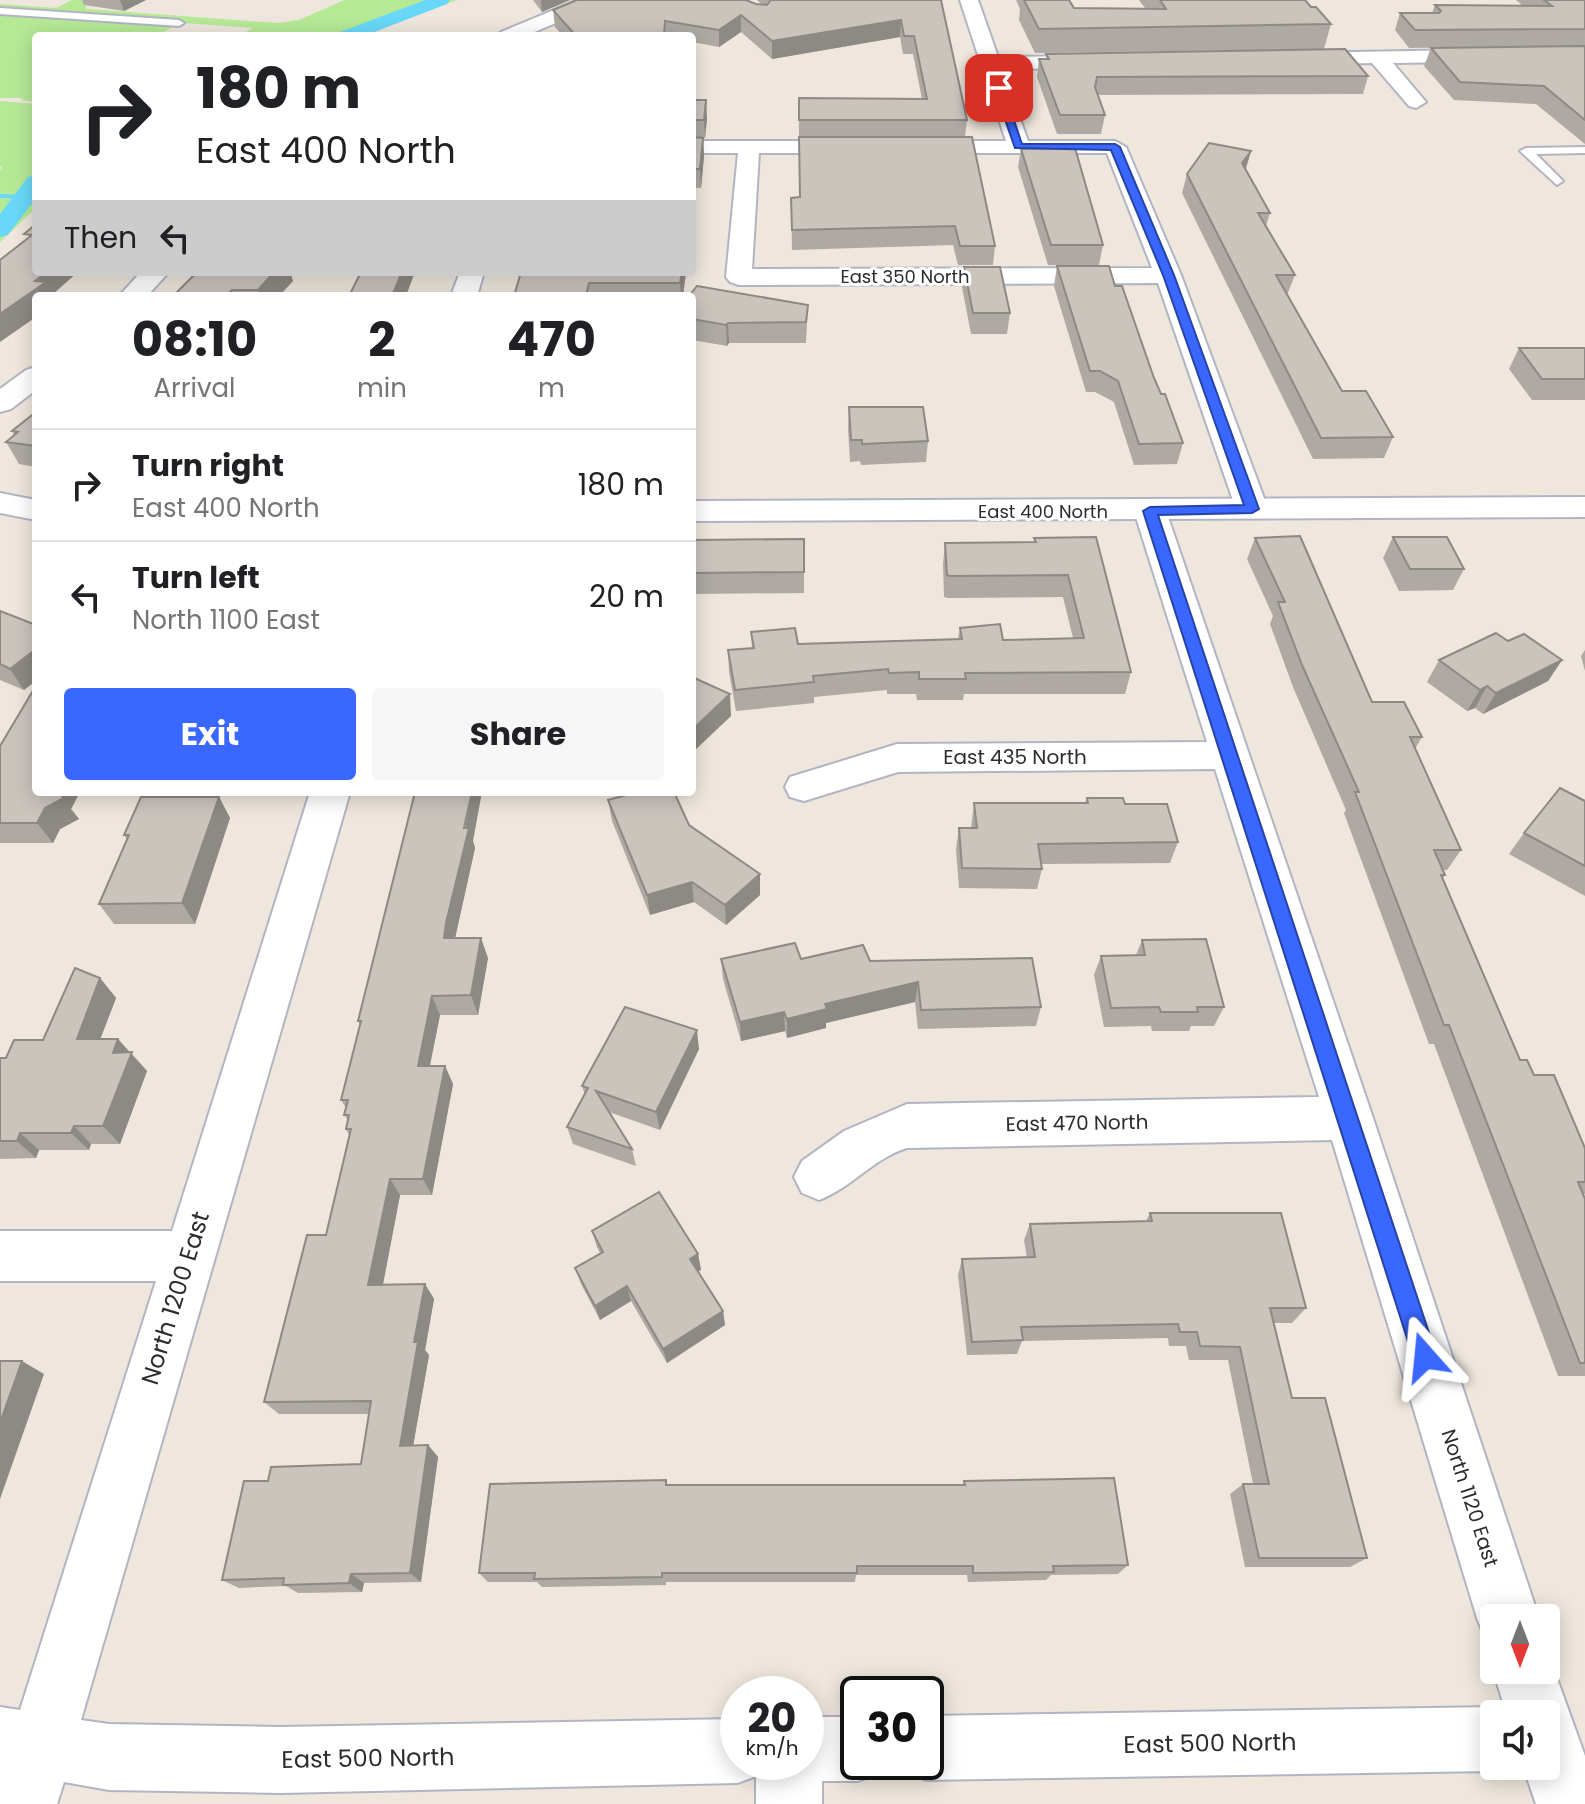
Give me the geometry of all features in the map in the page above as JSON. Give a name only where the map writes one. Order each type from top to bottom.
[{"type":"street","points":[[518,32],[594,0]]},
{"type":"street","points":[[969,0],[1019,146]]},
{"type":"street","points":[[1271,59],[1585,54]]},
{"type":"street","points":[[1378,58],[1416,102]]},
{"type":"street","points":[[990,63],[1118,61]]},
{"type":"street","points":[[696,147],[1115,147],[1168,275],[1252,509]]},
{"type":"street","name":"East 350 North","points":[[749,147],[739,277],[1168,275]]},
{"type":"street","points":[[136,292],[152,276]]},
{"type":"street","points":[[0,403],[32,379]]},
{"type":"street","points":[[0,503],[32,509]]},
{"type":"street","name":"East 400 North","points":[[696,511],[1585,507]]},
{"type":"street","name":"North 1120 East","points":[[1150,511],[1349,1118],[1504,1604]]},
{"type":"street","name":"East 435 North","points":[[804,787],[897,758],[1230,755]]},
{"type":"street","name":"North 1200 East","points":[[22,1763],[188,1256],[329,796]]},
{"type":"street","name":"East 470 North","points":[[819,1177],[864,1142],[883,1132],[907,1126],[1349,1118]]},
{"type":"street","points":[[0,1256],[188,1256]]},
{"type":"street","points":[[1560,1738],[1585,1739]]},
{"type":"street","name":"East 500 North","points":[[944,1748],[1480,1739]]},
{"type":"street","name":"East 500 North","points":[[22,1763],[109,1757],[281,1760],[720,1751]]},
{"type":"street","points":[[1560,1778],[1569,1804]]},
{"type":"street","points":[[789,1780],[789,1804]]},
{"type":"lane","points":[[0,11],[179,23]]},
{"type":"lane","points":[[1557,181],[1526,151],[1585,150]]},
{"type":"green space","points":[[72,0],[82,0],[87,9],[278,23],[299,20],[344,0],[457,0],[370,32],[246,32],[253,28],[0,10],[0,4],[56,8]]},
{"type":"green space","points":[[0,13],[175,25],[164,32],[32,32],[32,101],[21,100],[23,98],[0,98]]},
{"type":"green space","points":[[0,101],[32,104],[32,212],[0,242],[0,170],[3,166],[0,167]]},
{"type":"building","points":[[577,0],[746,0],[767,5],[771,0],[941,0],[967,120],[799,120],[799,98],[927,99],[914,36],[904,36],[901,20],[772,41],[741,15],[719,30],[665,21],[664,32],[572,32],[553,10]]},
{"type":"building","points":[[1024,0],[1069,0],[1074,8],[1166,9],[1160,0],[1305,0],[1331,24],[1039,29]]},
{"type":"building","points":[[1544,0],[1585,0],[1585,29],[1415,30],[1400,13],[1439,13],[1441,11],[1435,5],[1552,6]]},
{"type":"building","points":[[1585,46],[1585,120],[1544,86],[1460,82],[1431,48]]},
{"type":"building","points":[[1345,49],[1368,76],[1097,77],[1095,87],[1105,115],[1060,115],[1039,59],[1049,59],[1046,54]]},
{"type":"building","points":[[696,100],[706,100],[704,120],[696,120]]},
{"type":"building","points":[[696,137],[703,138],[700,169],[696,169]]},
{"type":"building","points":[[799,137],[972,137],[995,246],[960,246],[955,226],[792,230],[791,198],[800,197]]},
{"type":"building","points":[[1209,143],[1251,151],[1242,163],[1270,213],[1258,213],[1295,275],[1276,275],[1342,391],[1366,391],[1393,437],[1321,438],[1187,174]]},
{"type":"building","points":[[1075,148],[1103,245],[1051,245],[1021,149]]},
{"type":"building","points":[[32,235],[32,276],[41,276],[35,281],[46,282],[0,314],[0,260]]},
{"type":"building","points":[[1057,266],[1109,266],[1115,286],[1122,286],[1154,378],[1161,394],[1165,394],[1183,443],[1139,444],[1118,381],[1100,371],[1090,371]]},
{"type":"building","points":[[964,267],[1000,267],[1010,313],[973,313]]},
{"type":"building","points":[[193,276],[270,276],[258,290],[177,292]]},
{"type":"building","points":[[359,276],[400,276],[394,292],[351,292]]},
{"type":"building","points":[[520,276],[681,276],[680,283],[589,283],[587,292],[515,292]]},
{"type":"building","points":[[697,286],[808,305],[806,322],[726,325],[696,320],[696,292],[692,292]]},
{"type":"building","points":[[1519,348],[1585,348],[1585,379],[1542,379]]},
{"type":"building","points":[[849,407],[923,407],[928,441],[862,444],[862,440],[851,440]]},
{"type":"building","points":[[32,415],[32,445],[6,442],[18,432],[12,431]]},
{"type":"building","points":[[1300,536],[1372,702],[1404,702],[1422,737],[1410,737],[1461,850],[1434,850],[1445,875],[1441,875],[1520,1060],[1527,1060],[1534,1075],[1554,1075],[1585,1148],[1585,1182],[1578,1182],[1585,1199],[1585,1363],[1580,1363],[1449,1025],[1444,1025],[1355,792],[1359,792],[1302,665],[1278,602],[1285,602],[1255,538]]},
{"type":"building","points":[[1096,537],[1131,672],[965,673],[966,679],[919,679],[919,672],[889,673],[888,669],[813,676],[814,682],[735,690],[728,650],[754,648],[751,632],[795,628],[798,644],[962,639],[960,628],[1000,624],[1003,640],[1084,638],[1068,575],[950,576],[947,575],[945,543],[1036,542],[1034,538]]},
{"type":"building","points":[[1393,537],[1447,537],[1464,569],[1410,569]]},
{"type":"building","points":[[804,539],[804,572],[696,573],[696,540]]},
{"type":"building","points":[[0,611],[32,623],[32,652],[10,669],[0,664]]},
{"type":"building","points":[[1496,633],[1508,641],[1524,634],[1562,660],[1496,693],[1487,686],[1480,690],[1439,660]]},
{"type":"building","points":[[696,679],[730,694],[696,726]]},
{"type":"building","points":[[32,692],[32,796],[64,798],[45,808],[37,823],[0,823],[0,746]]},
{"type":"building","points":[[1560,788],[1585,801],[1585,866],[1524,833]]},
{"type":"building","points":[[414,796],[471,796],[464,828],[469,828],[444,938],[481,938],[471,995],[432,996],[418,1066],[445,1066],[423,1179],[390,1179],[368,1285],[425,1284],[400,1446],[428,1445],[410,1573],[351,1574],[349,1583],[283,1585],[284,1578],[222,1580],[244,1481],[268,1481],[271,1467],[361,1464],[371,1401],[264,1402],[307,1235],[326,1235],[351,1129],[346,1129],[349,1115],[344,1115],[348,1100],[341,1100],[361,1021],[358,1021]]},
{"type":"building","points":[[622,796],[676,796],[689,825],[760,874],[725,905],[692,882],[647,895],[608,800]]},
{"type":"building","points":[[141,797],[219,797],[182,903],[99,904],[129,835],[124,835]]},
{"type":"building","points":[[1087,798],[1123,798],[1125,804],[1167,804],[1178,842],[1038,844],[1042,869],[962,868],[959,828],[977,828],[974,803],[1088,803]]},
{"type":"building","points":[[1206,939],[1224,1007],[1197,1007],[1198,1012],[1161,1012],[1159,1007],[1111,1008],[1101,956],[1145,955],[1142,940]]},
{"type":"building","points":[[795,943],[801,959],[863,945],[870,961],[1032,958],[1041,1007],[921,1010],[918,982],[825,1004],[827,1009],[787,1019],[784,1012],[740,1022],[721,959]]},
{"type":"building","points":[[75,968],[100,978],[77,1039],[118,1039],[113,1053],[132,1052],[103,1126],[74,1126],[71,1133],[20,1133],[17,1141],[0,1141],[0,1058],[6,1058],[14,1040],[43,1040]]},
{"type":"building","points":[[625,1007],[697,1030],[656,1112],[596,1091],[632,1149],[567,1127],[588,1088],[582,1086]]},
{"type":"building","points":[[659,1192],[698,1254],[690,1259],[723,1311],[663,1349],[627,1286],[595,1306],[575,1268],[603,1252],[592,1231]]},
{"type":"building","points":[[1150,1213],[1281,1213],[1306,1308],[1270,1308],[1292,1398],[1325,1398],[1367,1558],[1259,1558],[1243,1484],[1269,1484],[1240,1347],[1200,1346],[1197,1332],[1180,1332],[1178,1324],[1021,1327],[1023,1340],[972,1342],[962,1259],[1035,1257],[1030,1224],[1152,1221]]},
{"type":"building","points":[[0,1361],[22,1361],[0,1423]]},
{"type":"building","points":[[1114,1478],[1128,1565],[1053,1566],[1054,1572],[973,1573],[973,1566],[857,1566],[857,1573],[662,1573],[662,1577],[534,1579],[535,1573],[479,1573],[490,1484],[666,1480],[666,1485],[965,1485],[964,1481]]},
{"type":"waterway","points":[[357,32],[441,0]]},
{"type":"waterway","points":[[0,230],[32,187]]},
{"type":"waterway","points":[[0,196],[25,197]]},
{"type":"route","points":[[999,88],[1019,146],[1115,147],[1168,275],[1252,509],[1150,511],[1425,1357]]}]
